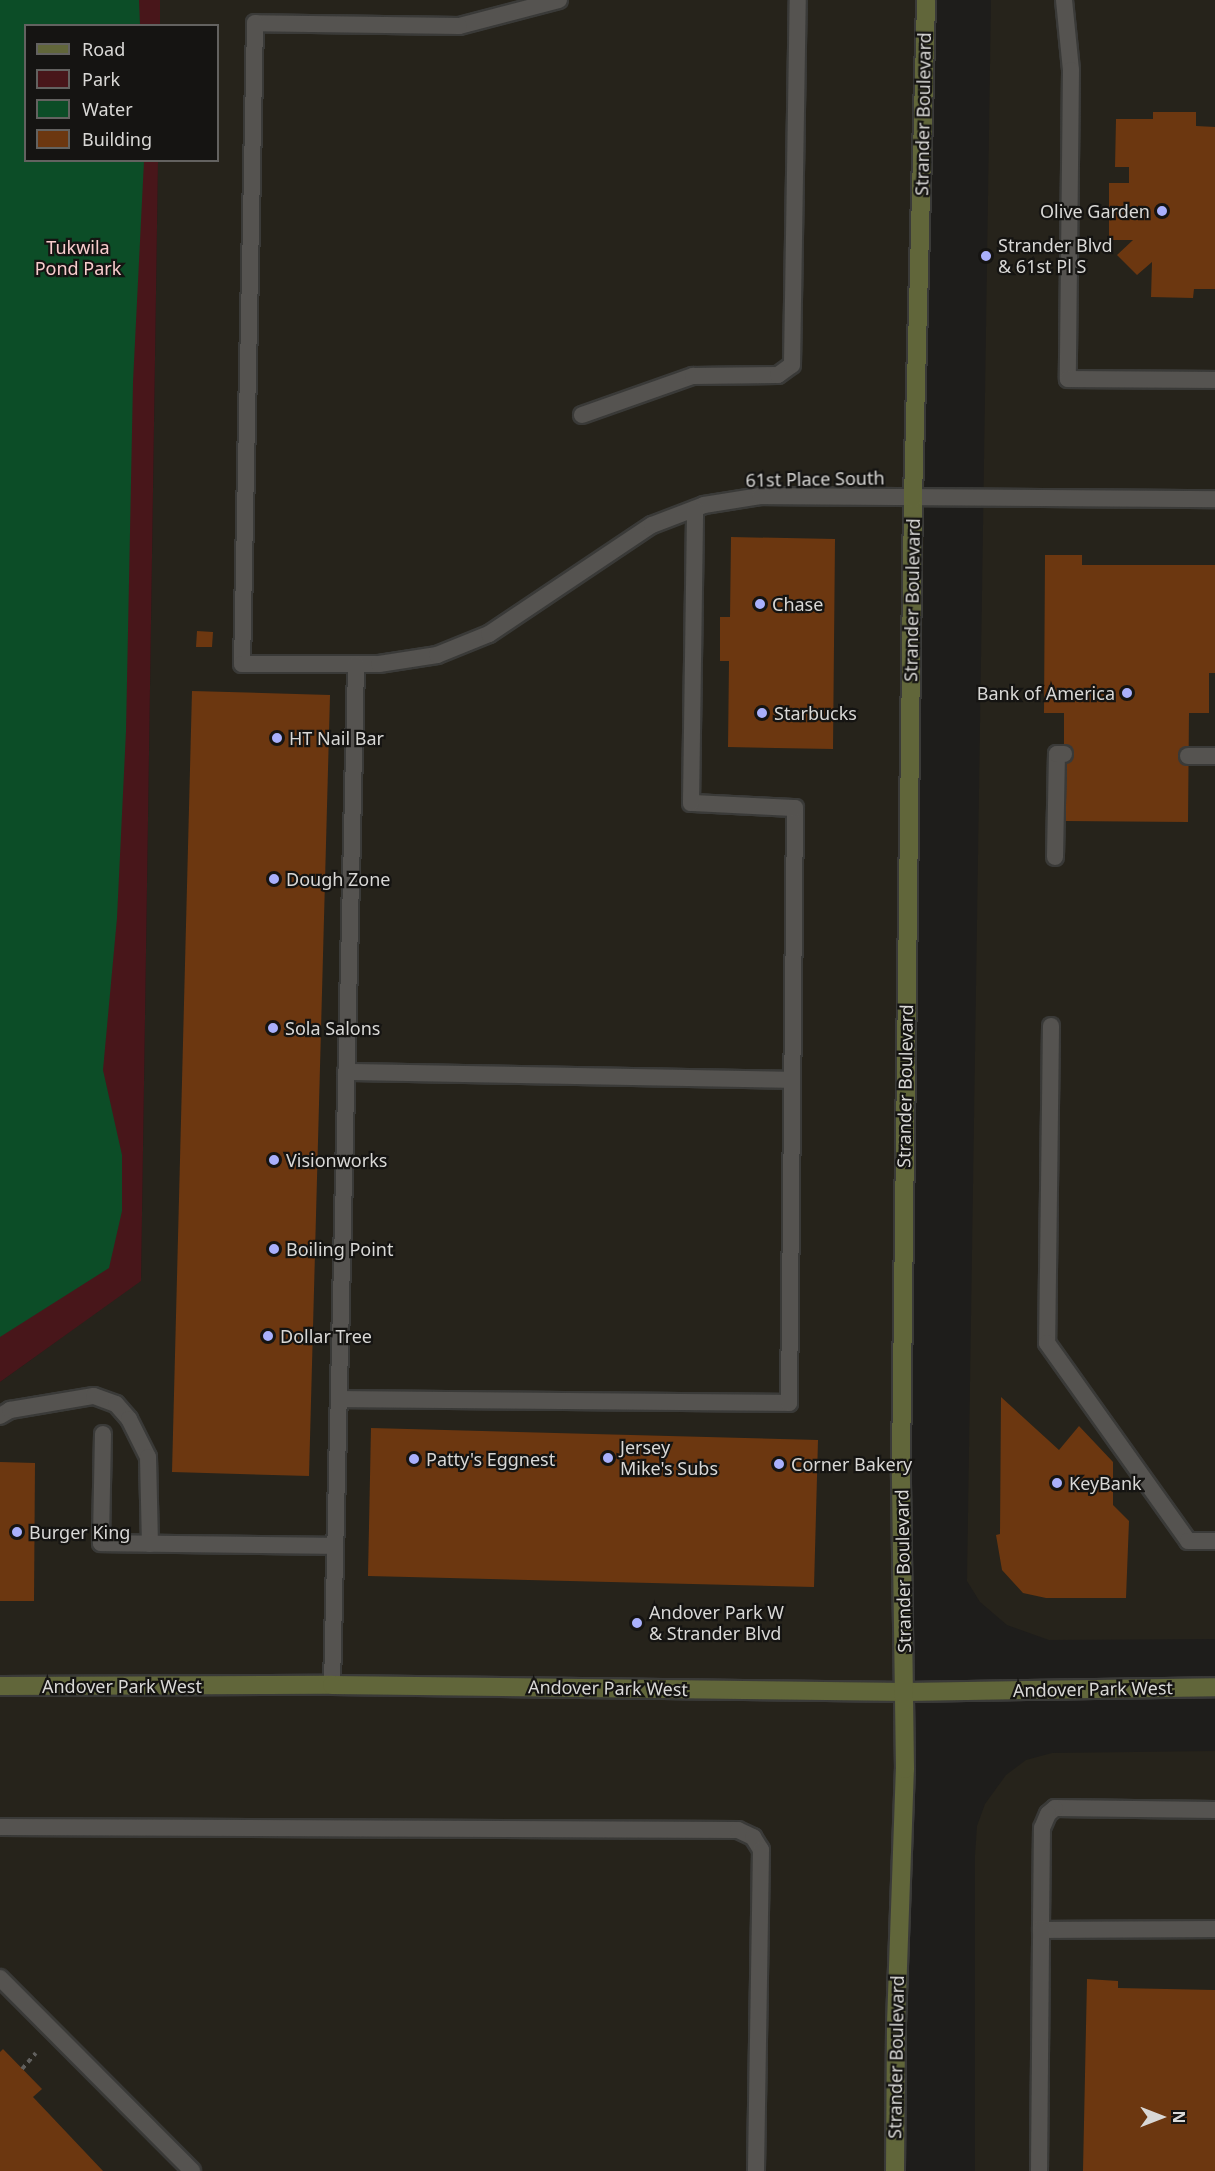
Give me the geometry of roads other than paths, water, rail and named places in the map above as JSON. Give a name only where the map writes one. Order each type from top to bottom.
[{"type":"main road","name":"Strander Boulevard","points":[[895,2171],[906,1692],[901,1453],[913,498],[926,0]]},
{"type":"main road","name":"Andover Park West","points":[[0,1686],[332,1685],[906,1692],[1215,1687]]},
{"type":"lane","name":"61st Place South","points":[[559,0],[459,26],[255,23],[242,664],[356,664],[437,655],[489,634],[652,525],[695,508],[760,496],[1215,499]]},
{"type":"lane","points":[[582,415],[693,376],[778,375],[792,365],[798,0]]},
{"type":"lane","points":[[1064,0],[1071,70],[1068,379],[1215,380]]},
{"type":"lane","points":[[339,1399],[789,1403],[795,808],[692,803],[695,508]]},
{"type":"lane","points":[[332,1685],[356,664]]},
{"type":"lane","points":[[1055,857],[1057,754],[1064,754]]},
{"type":"lane","points":[[1188,756],[1215,756]]},
{"type":"lane","points":[[1052,1026],[1047,1343],[1188,1541],[1215,1541]]},
{"type":"lane","points":[[346,1072],[792,1080]]},
{"type":"lane","points":[[0,1416],[10,1410],[94,1396],[116,1404],[129,1419],[148,1457],[150,1544]]},
{"type":"lane","points":[[103,1434],[101,1543],[335,1546]]},
{"type":"lane","points":[[1039,2171],[1042,1828],[1048,1814],[1055,1808],[1215,1810]]},
{"type":"lane","points":[[0,1827],[738,1830],[753,1837],[761,1850],[756,2171]]},
{"type":"lane","points":[[1041,1930],[1215,1929]]},
{"type":"lane","points":[[0,1978],[192,2171]]},
{"type":"water","name":"Tukwila Pond Park","points":[[0,0],[139,0],[140,24],[24,24],[24,162],[144,162],[133,382],[126,731],[117,918],[103,1070],[122,1155],[122,1211],[109,1268],[0,1337]]},
{"type":"place","name":"Olive Garden","points":[[1162,211]]},
{"type":"place","name":"Strander Blvd & 61st Pl S","points":[[986,256]]},
{"type":"place","name":"Chase","points":[[760,604]]},
{"type":"place","name":"Bank of America","points":[[1127,693]]},
{"type":"place","name":"Starbucks","points":[[762,713]]},
{"type":"place","name":"HT Nail Bar","points":[[277,738]]},
{"type":"place","name":"Dough Zone","points":[[274,879]]},
{"type":"place","name":"Sola Salons","points":[[273,1028]]},
{"type":"place","name":"Visionworks","points":[[274,1160]]},
{"type":"place","name":"Boiling Point","points":[[274,1249]]},
{"type":"place","name":"Dollar Tree","points":[[268,1336]]},
{"type":"place","name":"Jersey Mike's Subs","points":[[608,1458]]},
{"type":"place","name":"Patty's Eggnest","points":[[414,1459]]},
{"type":"place","name":"Corner Bakery","points":[[779,1464]]},
{"type":"place","name":"KeyBank","points":[[1057,1483]]},
{"type":"place","name":"Burger King","points":[[17,1532]]},
{"type":"place","name":"Andover Park W & Strander Blvd","points":[[637,1623]]}]
